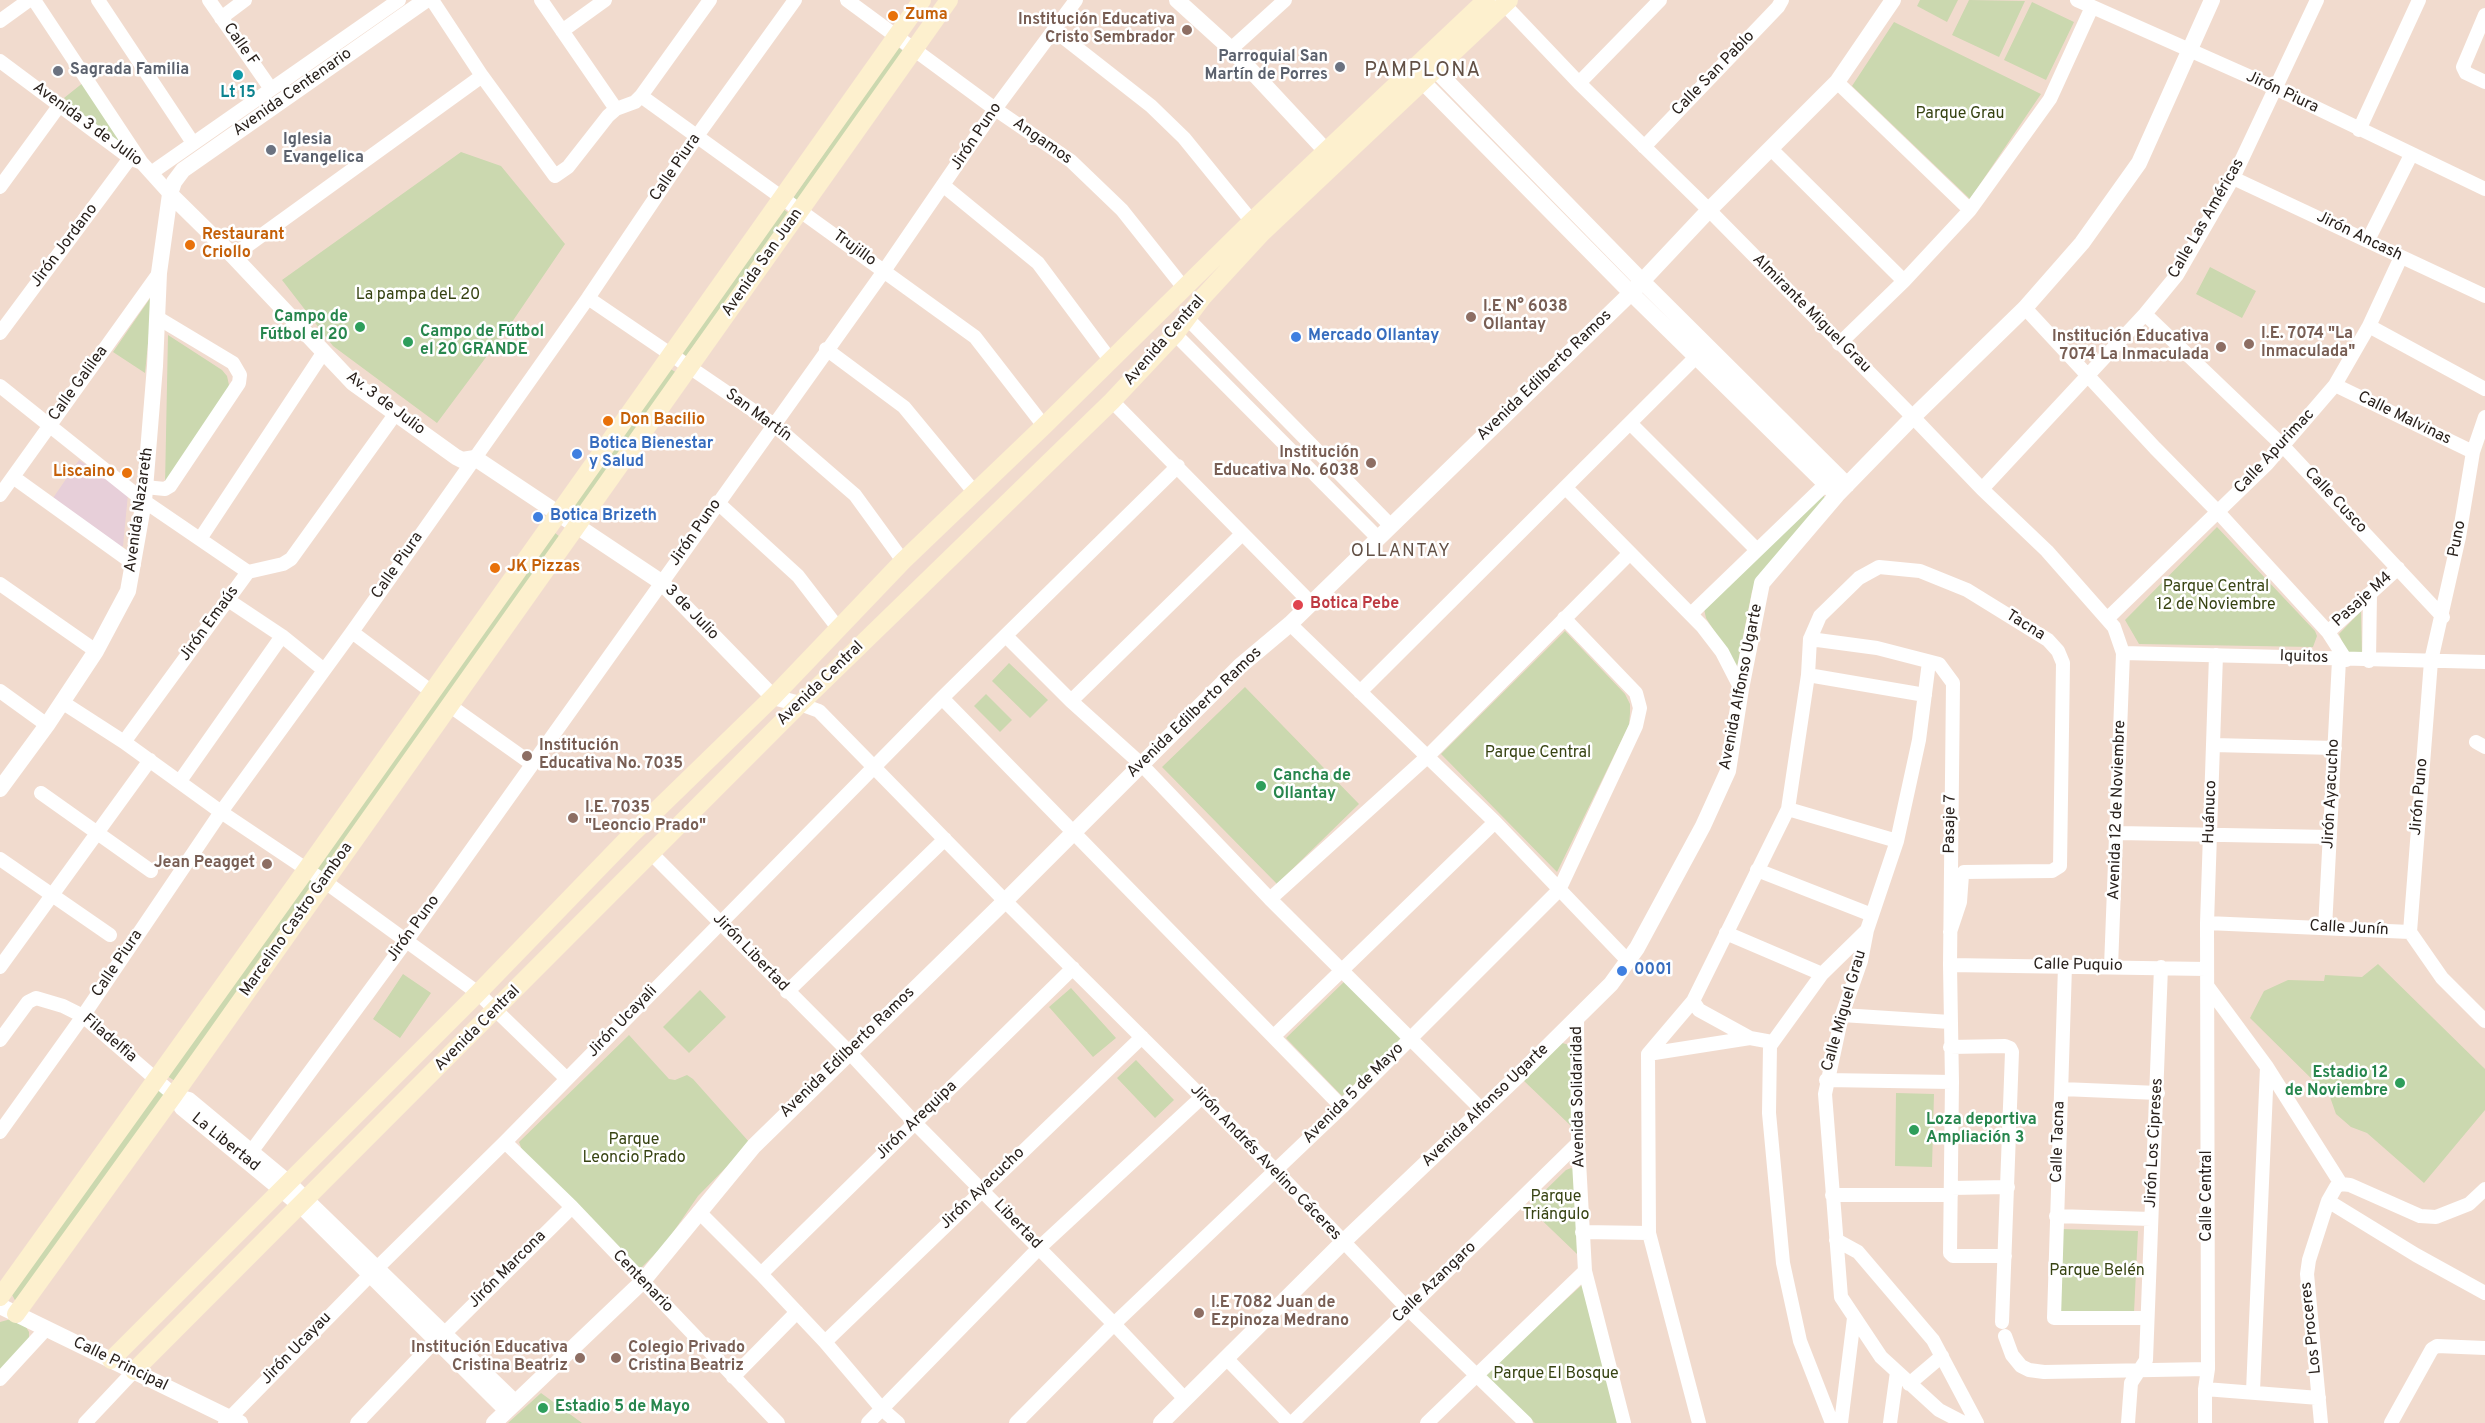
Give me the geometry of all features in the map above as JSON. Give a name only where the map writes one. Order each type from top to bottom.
[{"type":"main road","name":"Avenida San Juan","points":[[558,514],[922,0]]},
{"type":"main road","name":"Avenida San Juan","points":[[576,525],[949,0]]},
{"type":"main road","name":"Avenida Central","points":[[135,1371],[800,704],[1112,401],[1175,334],[1257,227],[1326,151],[1486,0]]},
{"type":"main road","name":"Avenida Central","points":[[111,1360],[286,1187],[632,834],[773,698],[903,561],[1184,288],[1257,227],[1428,75],[1505,2]]},
{"type":"main road","name":"Marcelino Castro Gamboa","points":[[0,1297],[558,514]]},
{"type":"main road","name":"Marcelino Castro Gamboa","points":[[8,1310],[174,1095],[576,525]]},
{"type":"street","points":[[0,21],[30,0]]},
{"type":"street","points":[[34,0],[141,165]]},
{"type":"street","points":[[98,0],[193,143]]},
{"type":"street","name":"Calle F","points":[[209,0],[272,89]]},
{"type":"street","points":[[221,18],[245,0]]},
{"type":"street","name":"Avenida Centenario","points":[[141,165],[193,143],[399,0]]},
{"type":"street","name":"Avenida Centenario","points":[[170,194],[174,182],[183,170],[426,0]]},
{"type":"street","points":[[432,0],[482,76],[555,176],[568,167],[600,125],[616,109],[634,102],[641,96],[710,0]]},
{"type":"street","points":[[541,0],[616,109]]},
{"type":"street","points":[[562,31],[604,0]]},
{"type":"street","name":"Calle Piura","points":[[0,1132],[83,1016],[221,812],[475,458],[795,0]]},
{"type":"street","name":"Angamos","points":[[847,0],[995,109],[1071,161],[1122,210],[1184,288]]},
{"type":"street","name":"Jirón Puno","points":[[251,1152],[407,940],[826,349],[884,271],[995,109],[1076,0]]},
{"type":"street","points":[[1231,49],[1285,0]]},
{"type":"street","points":[[1579,83],[1660,0]]},
{"type":"street","name":"Calle San Pablo","points":[[1644,147],[1778,8],[1782,0]]},
{"type":"street","name":"Avenida Edilberto Ramos","points":[[505,1412],[642,1281],[754,1146],[1005,901],[1240,666],[1290,624],[1636,287],[1709,210],[1838,82],[1893,0]]},
{"type":"street","name":"Jirón Piura","points":[[2077,0],[2275,88],[2410,155],[2485,189]]},
{"type":"street","name":"Avenida Alfonso Ugarte","points":[[1161,1423],[1343,1242],[1611,984],[1628,961],[1703,826],[1728,771],[1741,688],[1762,583],[1836,485],[1913,417],[2025,308],[2082,243],[2139,163],[2212,0]]},
{"type":"street","name":"Calle Las Américas","points":[[1982,489],[2145,314],[2177,275],[2233,178],[2317,0]]},
{"type":"street","points":[[2359,130],[2419,0]]},
{"type":"street","name":"Almirante Miguel Grau","points":[[1505,2],[1579,83],[1709,210],[1982,489],[2047,550],[2109,618]]},
{"type":"street","points":[[1187,3],[1326,151]]},
{"type":"street","points":[[1839,344],[1904,281],[1970,210],[2050,99],[2092,7]]},
{"type":"street","points":[[2485,15],[2463,67],[2466,73],[2485,82]]},
{"type":"street","points":[[1054,30],[1151,106],[1184,138],[1257,227]]},
{"type":"street","name":"Avenida 3 de Julio","points":[[0,61],[141,165],[170,194]]},
{"type":"street","points":[[1428,75],[1546,184],[1636,287]]},
{"type":"street","points":[[1428,75],[1533,195],[1636,287],[1836,485],[1757,550],[1691,614]]},
{"type":"street","points":[[233,256],[482,76]]},
{"type":"street","points":[[1838,82],[1970,210]]},
{"type":"street","name":"Trujillo","points":[[641,96],[975,337],[1044,426]]},
{"type":"street","points":[[0,187],[59,106]]},
{"type":"street","points":[[1771,149],[1904,281]]},
{"type":"street","points":[[2368,240],[2410,155]]},
{"type":"street","name":"Jirón Jordano","points":[[0,333],[141,165]]},
{"type":"street","name":"Jirón Ancash","points":[[2233,178],[2485,296]]},
{"type":"street","points":[[1533,195],[1546,184]]},
{"type":"street","points":[[944,186],[1038,263],[1111,361]]},
{"type":"street","name":"Av. 3 de Julio","points":[[170,194],[233,256],[352,383],[456,457],[462,460],[475,458],[576,525]]},
{"type":"street","name":"Avenida Nazareth","points":[[0,789],[47,725],[96,651],[128,591],[145,494],[158,318],[159,273],[170,194]]},
{"type":"street","name":"Calle Apurimac","points":[[2109,618],[2283,446],[2335,385],[2369,326],[2401,257]]},
{"type":"street","name":"Calle Galilea","points":[[0,495],[159,273]]},
{"type":"street","name":"San Martín","points":[[588,298],[773,424],[855,495],[903,561]]},
{"type":"street","points":[[2025,308],[2328,632],[2343,660]]},
{"type":"street","name":"Calle Cusco","points":[[2145,314],[2283,446],[2443,617]]},
{"type":"street","points":[[145,494],[170,486],[239,383],[240,375],[232,363],[158,318]]},
{"type":"street","points":[[1187,318],[1391,526]]},
{"type":"street","points":[[2369,326],[2485,389]]},
{"type":"street","points":[[1175,334],[1378,538]]},
{"type":"street","points":[[826,349],[904,407],[975,493]]},
{"type":"street","points":[[1360,692],[1701,351]]},
{"type":"street","points":[[200,539],[323,354]]},
{"type":"street","name":"Calle Malvinas","points":[[2335,385],[2473,452]]},
{"type":"street","points":[[0,386],[49,426],[145,494],[200,539],[248,572]]},
{"type":"street","points":[[1112,401],[1311,603]]},
{"type":"street","name":"Jirón Emaús","points":[[124,742],[248,572],[283,564],[291,559],[396,413]]},
{"type":"street","name":"Puno","points":[[2431,662],[2460,537],[2473,452],[2485,417]]},
{"type":"street","points":[[1630,423],[1757,550]]},
{"type":"street","name":"Jirón Ucayali","points":[[373,1271],[506,1142],[942,698],[1178,466]]},
{"type":"street","points":[[13,477],[134,564]]},
{"type":"street","points":[[1566,488],[1691,614],[1722,652],[1741,688]]},
{"type":"street","points":[[717,502],[798,576],[838,628]]},
{"type":"street","name":"3 de Julio","points":[[576,525],[661,582],[773,698]]},
{"type":"street","points":[[1071,701],[1242,534]]},
{"type":"street","points":[[1270,899],[1427,757],[1630,553]]},
{"type":"street","name":"Tacna","points":[[1810,639],[1820,616],[1859,578],[1880,567],[1920,571],[1967,590],[2048,640],[2058,651],[2063,663],[2064,675],[2060,866],[2057,870],[1964,872],[1960,902],[1950,932]]},
{"type":"street","name":"Pasaje M4","points":[[2328,632],[2398,568]]},
{"type":"street","points":[[0,584],[96,651]]},
{"type":"street","points":[[2369,661],[2370,594]]},
{"type":"street","points":[[228,600],[282,636],[324,670]]},
{"type":"street","name":"Avenida 5 de Mayo","points":[[1016,1423],[1114,1324],[1342,1107],[1559,890],[1636,726],[1640,708],[1636,693],[1564,618]]},
{"type":"street","points":[[2109,618],[2123,653]]},
{"type":"street","points":[[1290,624],[1495,822],[1628,961]]},
{"type":"street","points":[[352,632],[432,692]]},
{"type":"street","points":[[180,781],[282,636]]},
{"type":"street","points":[[1006,636],[1071,701],[1141,764],[1270,899],[1482,1110]]},
{"type":"street","points":[[1700,1423],[1648,1233],[1648,1054],[1693,1001],[1788,809],[1808,675],[1810,639],[1877,648],[1929,662]]},
{"type":"street","name":"Iquitos","points":[[2123,653],[2369,661],[2485,662]]},
{"type":"street","name":"Avenida 12 de Noviembre","points":[[2111,967],[2118,833],[2123,653]]},
{"type":"street","name":"Huánuco","points":[[2206,969],[2216,655]]},
{"type":"street","name":"Jirón Ayacucho","points":[[2325,927],[2335,748],[2343,660]]},
{"type":"street","name":"Pasaje 7","points":[[1929,662],[1939,664],[1945,669],[1953,683],[1950,932],[1951,1255],[2005,1256]]},
{"type":"street","name":"Calle Miguel Grau","points":[[1929,662],[1919,740],[1897,841],[1867,930],[1861,961],[1842,1015],[1826,1080],[1825,1094],[1841,1297],[1881,1357],[1939,1410],[1964,1423]]},
{"type":"street","name":"Jirón Puno","points":[[2410,932],[2431,662]]},
{"type":"street","points":[[1808,675],[1925,695]]},
{"type":"street","points":[[0,691],[47,725]]},
{"type":"street","points":[[773,698],[800,704]]},
{"type":"street","points":[[942,698],[1342,1107]]},
{"type":"street","points":[[62,702],[150,759],[221,812],[324,881],[478,993],[567,1079]]},
{"type":"street","name":"Jirón Andrés Avelino Cáceres","points":[[800,704],[819,711],[1005,901],[1276,1171],[1408,1309],[1526,1423]]},
{"type":"street","points":[[449,705],[532,764]]},
{"type":"street","points":[[2212,745],[2335,748]]},
{"type":"street","points":[[2,958],[52,895],[150,759]]},
{"type":"street","points":[[41,793],[151,871]]},
{"type":"street","points":[[1788,809],[1897,841]]},
{"type":"street","points":[[1274,1036],[1495,822]]},
{"type":"street","points":[[2118,833],[2330,837]]},
{"type":"street","points":[[788,992],[945,839]]},
{"type":"street","name":"Jirón Libertad","points":[[652,854],[849,1052]]},
{"type":"street","points":[[0,859],[110,935]]},
{"type":"street","points":[[1757,870],[1872,915]]},
{"type":"street","name":"Calle Junín","points":[[2207,923],[2410,932],[2442,978],[2485,1021]]},
{"type":"street","points":[[1832,1423],[1800,1341],[1783,1263],[1768,1082],[1772,1042],[1822,974],[1867,930]]},
{"type":"street","points":[[1726,933],[1822,974]]},
{"type":"street","name":"Calle Puquio","points":[[1950,965],[2206,969]]},
{"type":"street","name":"Calle Tacna","points":[[2065,966],[2054,1318],[2147,1318]]},
{"type":"street","name":"Jirón Los Cipreses","points":[[2128,1423],[2131,1383],[2143,1368],[2146,1360],[2158,1093],[2161,967]]},
{"type":"street","name":"Jirón Arequipa","points":[[761,1274],[1073,968]]},
{"type":"street","name":"Calle Central","points":[[2205,1423],[2205,1389],[2208,1369],[2208,987],[2206,969]]},
{"type":"street","points":[[2208,987],[2267,1067],[2341,1184],[2350,1185],[2420,1216],[2436,1217],[2469,1204],[2485,1189]]},
{"type":"street","name":"Filadelfia","points":[[0,1040],[28,1002],[36,998],[63,1006],[83,1016],[174,1095]]},
{"type":"street","points":[[1693,1001],[1699,1010],[1750,1038],[1772,1042]]},
{"type":"street","points":[[1842,1015],[1950,1022]]},
{"type":"street","name":"Avenida Solidaridad","points":[[1577,1017],[1578,1143],[1585,1270],[1624,1423]]},
{"type":"street","name":"Jirón Ayacucho","points":[[825,1342],[1142,1036]]},
{"type":"street","points":[[1648,1054],[1750,1038]]},
{"type":"street","points":[[1950,1047],[2005,1047],[2010,1048],[2012,1052],[2002,1322]]},
{"type":"street","name":"Libertad","points":[[849,1052],[915,1123],[1114,1324],[1185,1400]]},
{"type":"street","points":[[2253,1391],[2267,1067]]},
{"type":"street","points":[[1826,1080],[1952,1082]]},
{"type":"street","points":[[2062,1089],[2158,1093]]},
{"type":"street","name":"La Libertad","points":[[174,1095],[189,1099],[251,1152],[440,1337],[505,1412]]},
{"type":"street","name":"La Libertad","points":[[174,1095],[181,1108],[286,1187]]},
{"type":"street","points":[[868,1423],[1039,1248],[1202,1097]]},
{"type":"street","name":"Centenario","points":[[506,1142],[572,1207],[777,1423]]},
{"type":"street","name":"Calle Azangaro","points":[[1290,1423],[1578,1143]]},
{"type":"street","name":"Los Proceres","points":[[2321,1423],[2307,1274],[2308,1260],[2328,1201],[2336,1187],[2341,1184]]},
{"type":"street","points":[[1832,1195],[1951,1191],[2008,1186]]},
{"type":"street","points":[[2328,1201],[2416,1255],[2485,1293]]},
{"type":"street","name":"Jirón Marcona","points":[[357,1423],[440,1337],[572,1207]]},
{"type":"street","points":[[699,1212],[797,1312],[882,1409],[898,1423]]},
{"type":"street","points":[[2056,1216],[2151,1219]]},
{"type":"street","points":[[1582,1232],[1648,1233]]},
{"type":"street","points":[[1836,1240],[1858,1252],[1933,1340],[1977,1423]]},
{"type":"street","points":[[1427,1423],[1585,1270]]},
{"type":"street","name":"Jirón Ucayau","points":[[232,1421],[373,1271]]},
{"type":"street","name":"Calle Principal","points":[[8,1310],[232,1421]]},
{"type":"street","points":[[733,1377],[797,1312]]},
{"type":"street","points":[[1841,1423],[1854,1318]]},
{"type":"street","points":[[0,1379],[46,1329]]},
{"type":"street","points":[[2005,1336],[2012,1355],[2021,1366],[2029,1370],[2044,1372],[2143,1368],[2208,1369]]},
{"type":"street","points":[[2391,1423],[2432,1349],[2437,1346],[2485,1348]]},
{"type":"street","points":[[1909,1384],[1942,1356]]},
{"type":"street","points":[[1226,1358],[1290,1423]]},
{"type":"street","points":[[85,1423],[135,1371]]},
{"type":"street","points":[[1890,1423],[1897,1372]]},
{"type":"street","points":[[2205,1389],[2319,1398]]},
{"type":"shaded area","points":[[79,460],[128,494],[123,546],[117,549],[51,501]]},
{"type":"green space","points":[[1920,0],[1958,0],[1947,22],[1917,6]]},
{"type":"green space","points":[[1969,0],[2025,1],[1999,57],[1952,35]]},
{"type":"green space","points":[[2032,2],[2074,22],[2046,80],[2004,60]]},
{"type":"green space","name":"Parque Grau","points":[[1894,22],[2041,94],[1970,199],[1852,86]]},
{"type":"green space","points":[[898,47],[904,52],[802,201],[791,201]]},
{"type":"green space","points":[[84,82],[125,147],[123,150],[64,98]]},
{"type":"green space","name":"La pampa deL 20","points":[[461,152],[501,166],[565,244],[510,325],[437,423],[333,346],[282,280]]},
{"type":"green space","points":[[783,209],[790,214],[686,356],[680,351]]},
{"type":"green space","points":[[2210,267],[2256,291],[2242,318],[2196,294]]},
{"type":"green space","points":[[153,294],[145,373],[113,352]]},
{"type":"green space","points":[[168,335],[222,370],[227,376],[229,385],[225,396],[165,485]]},
{"type":"green space","points":[[669,368],[677,373],[580,510],[573,514],[566,509]]},
{"type":"green space","points":[[1822,494],[1827,500],[1765,571],[1752,591],[1737,667],[1706,618],[1704,609]]},
{"type":"green space","name":"Parque Central 12 de Noviembre","points":[[2217,527],[2315,631],[2317,636],[2313,647],[2139,644],[2125,620]]},
{"type":"green space","points":[[554,532],[560,537],[324,874],[313,869]]},
{"type":"green space","points":[[2361,611],[2362,656],[2348,656],[2339,634]]},
{"type":"green space","name":"Parque Central","points":[[1565,631],[1625,694],[1630,704],[1630,713],[1629,725],[1557,872],[1441,754]]},
{"type":"green space","points":[[1009,663],[1048,700],[1030,718],[992,681]]},
{"type":"green space","name":"Cancha de Ollantay","points":[[1245,687],[1359,804],[1277,884],[1162,767]]},
{"type":"green space","points":[[986,694],[1012,720],[1000,732],[974,706]]},
{"type":"green space","points":[[305,875],[317,881],[175,1081],[167,1076]]},
{"type":"green space","name":"Estadio 12 de Noviembre","points":[[2378,964],[2485,1069],[2485,1110],[2424,1183],[2367,1133],[2351,1127],[2336,1114],[2330,1097],[2250,1018],[2264,991],[2288,980],[2324,981],[2325,975],[2362,977]]},
{"type":"green space","points":[[403,974],[431,993],[400,1038],[373,1019]]},
{"type":"green space","points":[[1347,979],[1403,1037],[1342,1096],[1286,1038]]},
{"type":"green space","points":[[1071,988],[1116,1038],[1093,1057],[1049,1007]]},
{"type":"green space","points":[[700,990],[726,1017],[689,1053],[663,1027]]},
{"type":"green space","name":"Parque Leoncio Prado","points":[[629,1035],[669,1079],[675,1080],[687,1075],[693,1079],[750,1143],[698,1196],[665,1244],[639,1270],[522,1150],[519,1142]]},
{"type":"green space","points":[[1559,1042],[1569,1045],[1573,1056],[1571,1126],[1523,1080]]},
{"type":"green space","points":[[1136,1060],[1174,1100],[1155,1118],[1117,1078]]},
{"type":"green space","points":[[154,1087],[166,1092],[16,1302],[11,1293]]},
{"type":"green space","name":"Loza deportiva Ampliación 3","points":[[1896,1093],[1934,1094],[1932,1167],[1895,1166]]},
{"type":"green space","name":"Parque Triángulo","points":[[1571,1168],[1575,1170],[1577,1254],[1528,1207],[1566,1170]]},
{"type":"green space","name":"Parque Belén","points":[[2059,1229],[2138,1231],[2134,1313],[2058,1313]]},
{"type":"green space","name":"Parque El Bosque","points":[[1583,1284],[1618,1423],[1535,1423],[1484,1374]]},
{"type":"green space","points":[[11,1319],[26,1327],[29,1339],[0,1374],[0,1322]]},
{"type":"green space","name":"Estadio 5 de Mayo","points":[[541,1393],[582,1423],[508,1423]]},
{"type":"place","name":"Zuma","points":[[893,16]]},
{"type":"place","name":"Institución Educativa Cristo Sembrador","points":[[1187,30]]},
{"type":"place","name":"Parroquial San Martín de Porres","points":[[1340,67]]},
{"type":"place","name":"Sagrada Familia","points":[[58,71]]},
{"type":"place","name":"Lt 15","points":[[238,75]]},
{"type":"place","name":"Iglesia Evangelica","points":[[271,150]]},
{"type":"place","name":"Restaurant Criollo","points":[[190,245]]},
{"type":"place","name":"I.E N° 6038 Ollantay","points":[[1471,317]]},
{"type":"place","name":"Campo de Fútbol el 20","points":[[360,327]]},
{"type":"place","name":"Mercado Ollantay","points":[[1296,337]]},
{"type":"place","name":"Campo de Fútbol el 20 GRANDE","points":[[408,342]]},
{"type":"place","name":"I.E. 7074 \"La Inmaculada\"","points":[[2249,344]]},
{"type":"place","name":"Institución Educativa 7074 La Inmaculada","points":[[2221,347]]},
{"type":"place","name":"Don Bacilio","points":[[608,421]]},
{"type":"place","name":"Botica Bienestar y Salud","points":[[577,454]]},
{"type":"place","name":"Institución Educativa No. 6038","points":[[1371,463]]},
{"type":"place","name":"Liscaino","points":[[127,473]]},
{"type":"place","name":"Botica Brizeth","points":[[538,517]]},
{"type":"place","name":"JK Pizzas","points":[[495,568]]},
{"type":"place","name":"Botica Pebe","points":[[1298,605]]},
{"type":"place","name":"Institución Educativa No. 7035","points":[[527,756]]},
{"type":"place","name":"Cancha de Ollantay","points":[[1261,786]]},
{"type":"place","name":"I.E. 7035 \"Leoncio Prado\"","points":[[573,818]]},
{"type":"place","name":"Jean Peagget","points":[[267,864]]},
{"type":"place","name":"0001","points":[[1622,971]]},
{"type":"place","name":"Estadio 12 de Noviembre","points":[[2400,1083]]},
{"type":"place","name":"Loza deportiva Ampliación 3","points":[[1914,1130]]},
{"type":"place","name":"I.E 7082 Juan de Ezpinoza Medrano","points":[[1199,1313]]},
{"type":"place","name":"Institución Educativa Cristina Beatriz","points":[[580,1358]]},
{"type":"place","name":"Colegio Privado Cristina Beatriz","points":[[616,1358]]},
{"type":"place","name":"Estadio 5 de Mayo","points":[[543,1408]]},
{"type":"district","name":"PAMPLONA","points":[[1423,72]]},
{"type":"district","name":"OLLANTAY","points":[[1401,552]]}]
